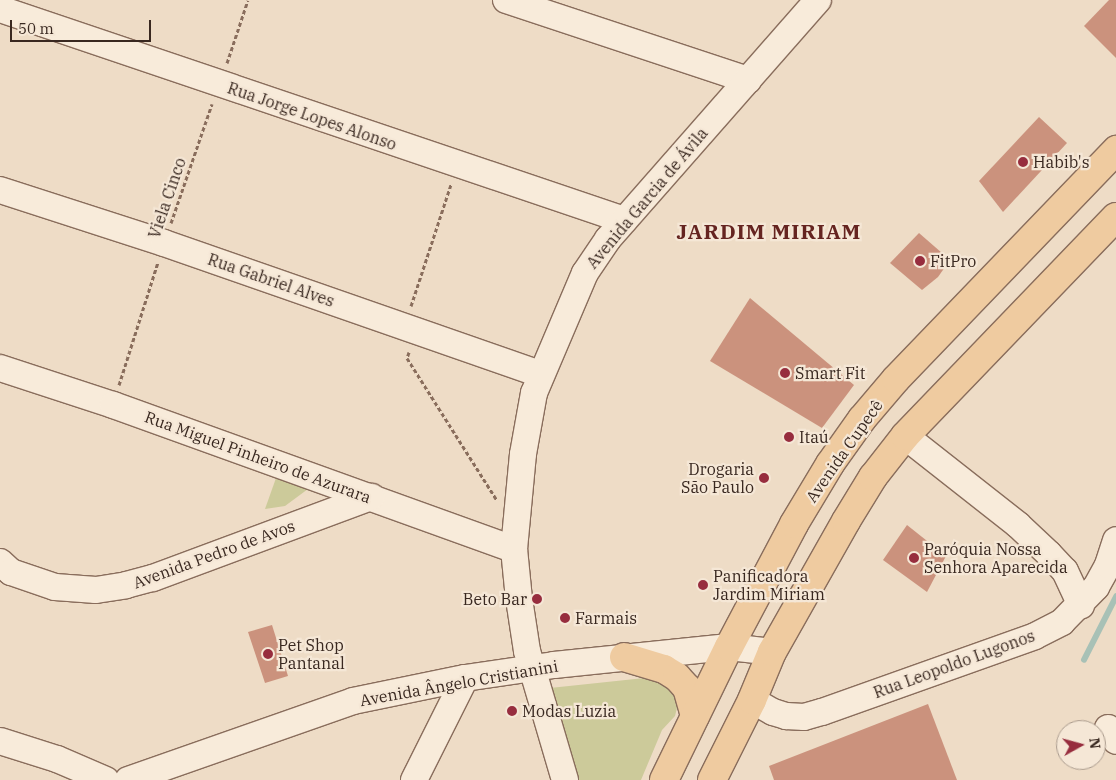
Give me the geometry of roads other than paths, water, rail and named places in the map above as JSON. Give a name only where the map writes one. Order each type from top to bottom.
[{"type":"main road","name":"Avenida Cupecê","points":[[664,780],[729,647],[794,524],[830,464],[862,420],[896,379],[1116,150]]},
{"type":"main road","points":[[712,780],[752,700],[772,652],[873,477],[905,436],[1116,217]]},
{"type":"main road","points":[[624,657],[664,669],[677,677],[687,688],[694,716]]},
{"type":"street","points":[[506,0],[748,80]]},
{"type":"street","name":"Avenida Garcia de Ávila","points":[[565,780],[531,669],[519,599],[515,537],[523,454],[534,393],[540,374],[585,272],[624,220],[818,0]]},
{"type":"street","name":"Rua Jorge Lopes Alonso","points":[[0,9],[624,220]]},
{"type":"street","name":"Rua Gabriel Alves","points":[[0,190],[164,243],[540,374]]},
{"type":"street","name":"Rua Miguel Pinheiro de Azurara","points":[[0,368],[113,405],[371,497],[515,537]]},
{"type":"street","points":[[905,436],[1018,525],[1064,571],[1081,605]]},
{"type":"street","name":"Avenida Pedro de Avos","points":[[4,568],[55,587],[73,590],[126,585],[153,578],[371,497]]},
{"type":"street","name":"Rua Leopoldo Lugonos","points":[[752,700],[773,712],[786,716],[804,717],[1035,636],[1062,622],[1096,588],[1116,540]]},
{"type":"street","name":"Avenida Ângelo Cristianini","points":[[128,780],[353,701],[465,678],[624,657],[729,647],[772,652]]},
{"type":"street","points":[[414,780],[465,678]]},
{"type":"street","points":[[0,741],[57,759],[106,780]]},
{"type":"waterway","points":[[1084,660],[1116,597]]},
{"type":"place","name":"Habib's","points":[[1023,162]]},
{"type":"place","name":"FitPro","points":[[920,261]]},
{"type":"place","name":"Smart Fit","points":[[785,373]]},
{"type":"place","name":"Itaú","points":[[789,437]]},
{"type":"place","name":"Drogaria São Paulo","points":[[764,478]]},
{"type":"place","name":"Paróquia Nossa Senhora Aparecida","points":[[914,558]]},
{"type":"place","name":"Panificadora Jardim Miriam","points":[[703,585]]},
{"type":"place","name":"Beto Bar","points":[[537,599]]},
{"type":"place","name":"Farmais","points":[[565,618]]},
{"type":"place","name":"Pet Shop Pantanal","points":[[268,654]]},
{"type":"place","name":"Modas Luzia","points":[[512,711]]},
{"type":"district","name":"JARDIM MIRIAM","points":[[769,231]]}]
